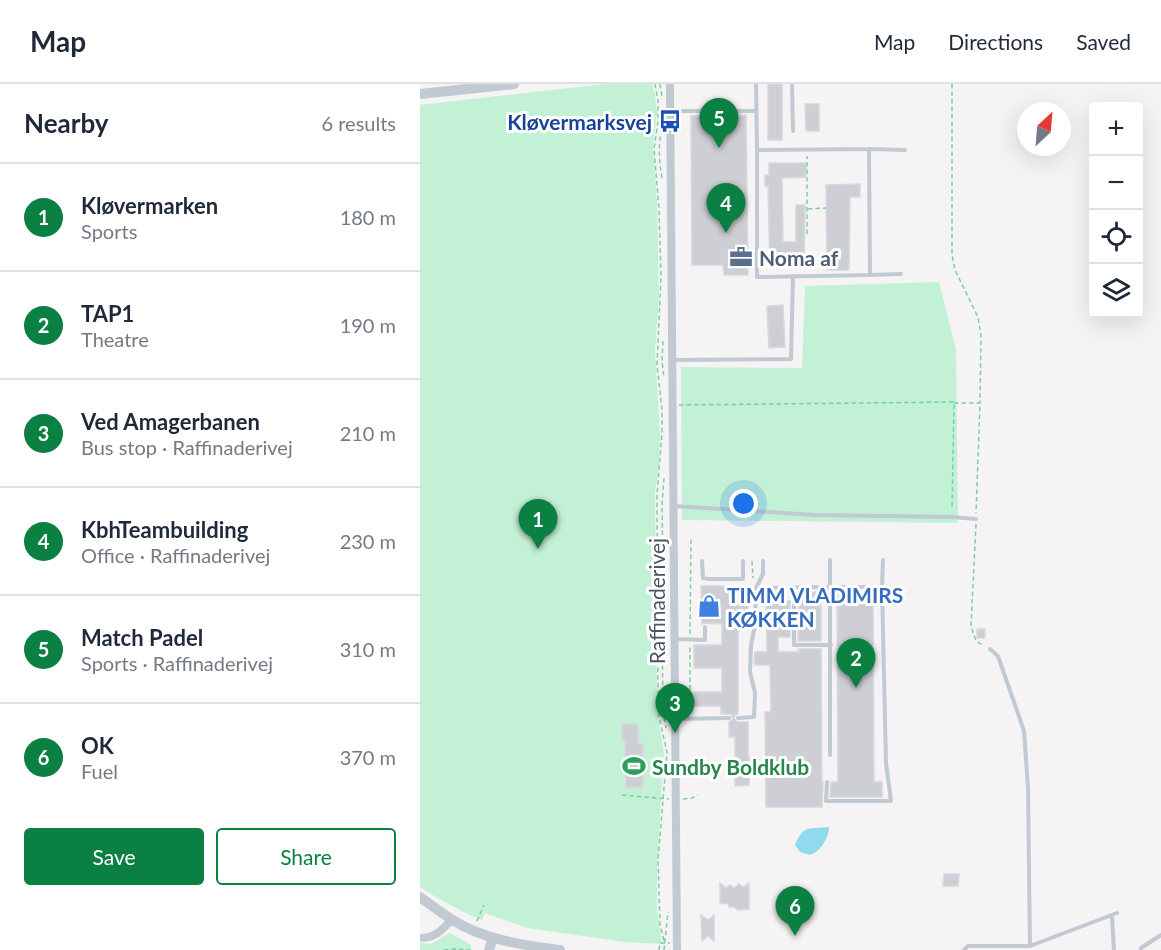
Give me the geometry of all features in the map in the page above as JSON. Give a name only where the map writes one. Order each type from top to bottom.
[{"type":"street","points":[[420,94],[514,84]]},
{"type":"street","name":"Raffinaderivej","points":[[670,84],[675,719],[672,799],[677,950]]},
{"type":"street","points":[[420,897],[452,920],[493,938],[560,950]]},
{"type":"street","points":[[420,938],[432,937],[452,920]]},
{"type":"street","points":[[489,950],[493,938]]},
{"type":"lane","points":[[756,84],[757,277],[901,274]]},
{"type":"lane","points":[[792,84],[793,131]]},
{"type":"lane","points":[[670,111],[756,111]]},
{"type":"lane","points":[[869,149],[870,275]]},
{"type":"lane","points":[[757,150],[905,150]]},
{"type":"lane","points":[[672,360],[791,358],[793,276]]},
{"type":"lane","points":[[673,506],[815,515],[976,519]]},
{"type":"lane","points":[[830,560],[830,755]]},
{"type":"lane","points":[[827,782],[826,801],[891,801],[886,764],[882,587],[884,560]]},
{"type":"lane","points":[[702,561],[703,579],[743,579],[743,561]]},
{"type":"lane","points":[[738,718],[754,717],[755,693],[750,672],[751,645],[755,626],[756,588],[763,574],[763,561]]},
{"type":"lane","points":[[756,588],[882,587]]},
{"type":"lane","points":[[794,588],[794,645],[831,645]]},
{"type":"lane","points":[[674,639],[705,640],[705,627]]},
{"type":"lane","points":[[990,649],[998,656],[1024,731],[1028,788],[1030,946]]},
{"type":"lane","points":[[675,719],[729,718]]},
{"type":"lane","points":[[964,950],[968,946],[1030,946],[1117,913]]},
{"type":"lane","points":[[1112,915],[1114,950]]},
{"type":"lane","points":[[1141,950],[1161,935]]},
{"type":"path","points":[[655,84],[658,121],[654,149],[661,265],[657,365],[662,410],[657,496],[658,680],[659,717],[667,752],[663,778],[658,877],[660,924],[665,944]]},
{"type":"path","points":[[952,84],[952,255],[955,270],[978,317],[981,336],[971,626],[976,641],[990,649]]},
{"type":"path","points":[[658,121],[663,122]]},
{"type":"path","points":[[654,149],[659,149]]},
{"type":"path","points":[[807,149],[807,234]]},
{"type":"path","points":[[807,209],[826,208]]},
{"type":"path","points":[[657,354],[662,354]]},
{"type":"path","points":[[657,365],[662,365]]},
{"type":"path","points":[[952,517],[954,402]]},
{"type":"path","points":[[673,406],[980,403]]},
{"type":"path","points":[[690,719],[691,537]]},
{"type":"path","points":[[752,561],[756,588]]},
{"type":"path","points":[[657,615],[662,616]]},
{"type":"path","points":[[658,680],[663,679]]},
{"type":"path","points":[[659,717],[664,716]]},
{"type":"path","points":[[622,795],[663,799],[692,798],[698,795]]},
{"type":"path","points":[[473,930],[484,904]]},
{"type":"path","points":[[444,950],[452,948],[472,950]]},
{"type":"green space","points":[[605,84],[652,84],[657,112],[653,146],[657,201],[659,298],[655,351],[660,435],[655,493],[657,702],[664,753],[657,909],[662,944],[625,942],[527,928],[485,913],[482,920],[420,887],[420,105]]},
{"type":"green space","points":[[939,282],[956,349],[958,523],[682,520],[681,367],[802,368],[805,286]]},
{"type":"green space","points":[[450,933],[471,945],[471,950],[420,950],[420,943],[431,944]]},
{"type":"water","points":[[829,827],[823,844],[814,853],[810,855],[800,852],[795,845],[804,831]]},
{"type":"building","points":[[768,84],[782,84],[782,140],[768,140]]},
{"type":"building","points":[[805,104],[819,104],[819,131],[806,131]]},
{"type":"building","points":[[746,115],[748,275],[724,275],[723,265],[692,265],[691,116]]},
{"type":"building","points":[[769,163],[806,163],[806,177],[782,178],[783,242],[796,242],[796,205],[805,205],[804,266],[770,267],[768,186],[765,186],[765,175],[769,175]]},
{"type":"building","points":[[860,184],[860,197],[850,197],[849,270],[827,270],[826,185]]},
{"type":"building","points":[[783,305],[785,347],[769,348],[767,306]]},
{"type":"building","points":[[701,586],[748,586],[748,624],[738,624],[738,714],[734,718],[737,722],[748,722],[749,785],[735,786],[735,767],[732,760],[735,757],[735,737],[729,737],[729,722],[733,719],[732,715],[721,714],[721,706],[694,706],[694,692],[722,692],[722,668],[694,668],[694,645],[722,645],[722,624],[702,624]]},
{"type":"building","points":[[799,592],[821,592],[821,641],[798,641]]},
{"type":"building","points":[[837,595],[873,595],[874,782],[882,782],[882,797],[830,797],[831,782],[838,782]]},
{"type":"building","points":[[766,601],[790,601],[790,637],[778,637],[778,652],[821,649],[822,807],[766,807],[765,712],[771,712],[770,665],[755,665],[754,662],[755,652],[767,652]]},
{"type":"building","points":[[977,629],[985,629],[985,638],[977,638]]},
{"type":"building","name":"Sundby Boldklub","points":[[622,724],[638,724],[638,744],[643,744],[643,787],[626,788],[625,740],[622,740]]},
{"type":"building","points":[[944,874],[959,874],[958,886],[943,886]]},
{"type":"building","points":[[720,883],[726,888],[730,885],[734,888],[739,884],[743,887],[749,883],[749,909],[738,910],[729,907],[728,903],[720,904]]},
{"type":"building","points":[[701,915],[708,920],[714,915],[714,941],[708,936],[702,941]]},
{"type":"place","name":"Kløvermarksvej","points":[[670,121]]},
{"type":"place","name":"Match Padel","points":[[719,148]]},
{"type":"place","name":"KbhTeambuilding","points":[[726,233]]},
{"type":"place","name":"Noma af","points":[[741,257]]},
{"type":"place","name":"Kløvermarken","points":[[538,549]]},
{"type":"place","name":"TIMM VLADIMIRS KØKKEN","points":[[709,606]]},
{"type":"place","name":"TAP1","points":[[856,688]]},
{"type":"place","name":"Ved Amagerbanen","points":[[675,733]]},
{"type":"place","name":"Sundby Boldklub","points":[[634,766]]},
{"type":"place","name":"OK","points":[[795,936]]}]
